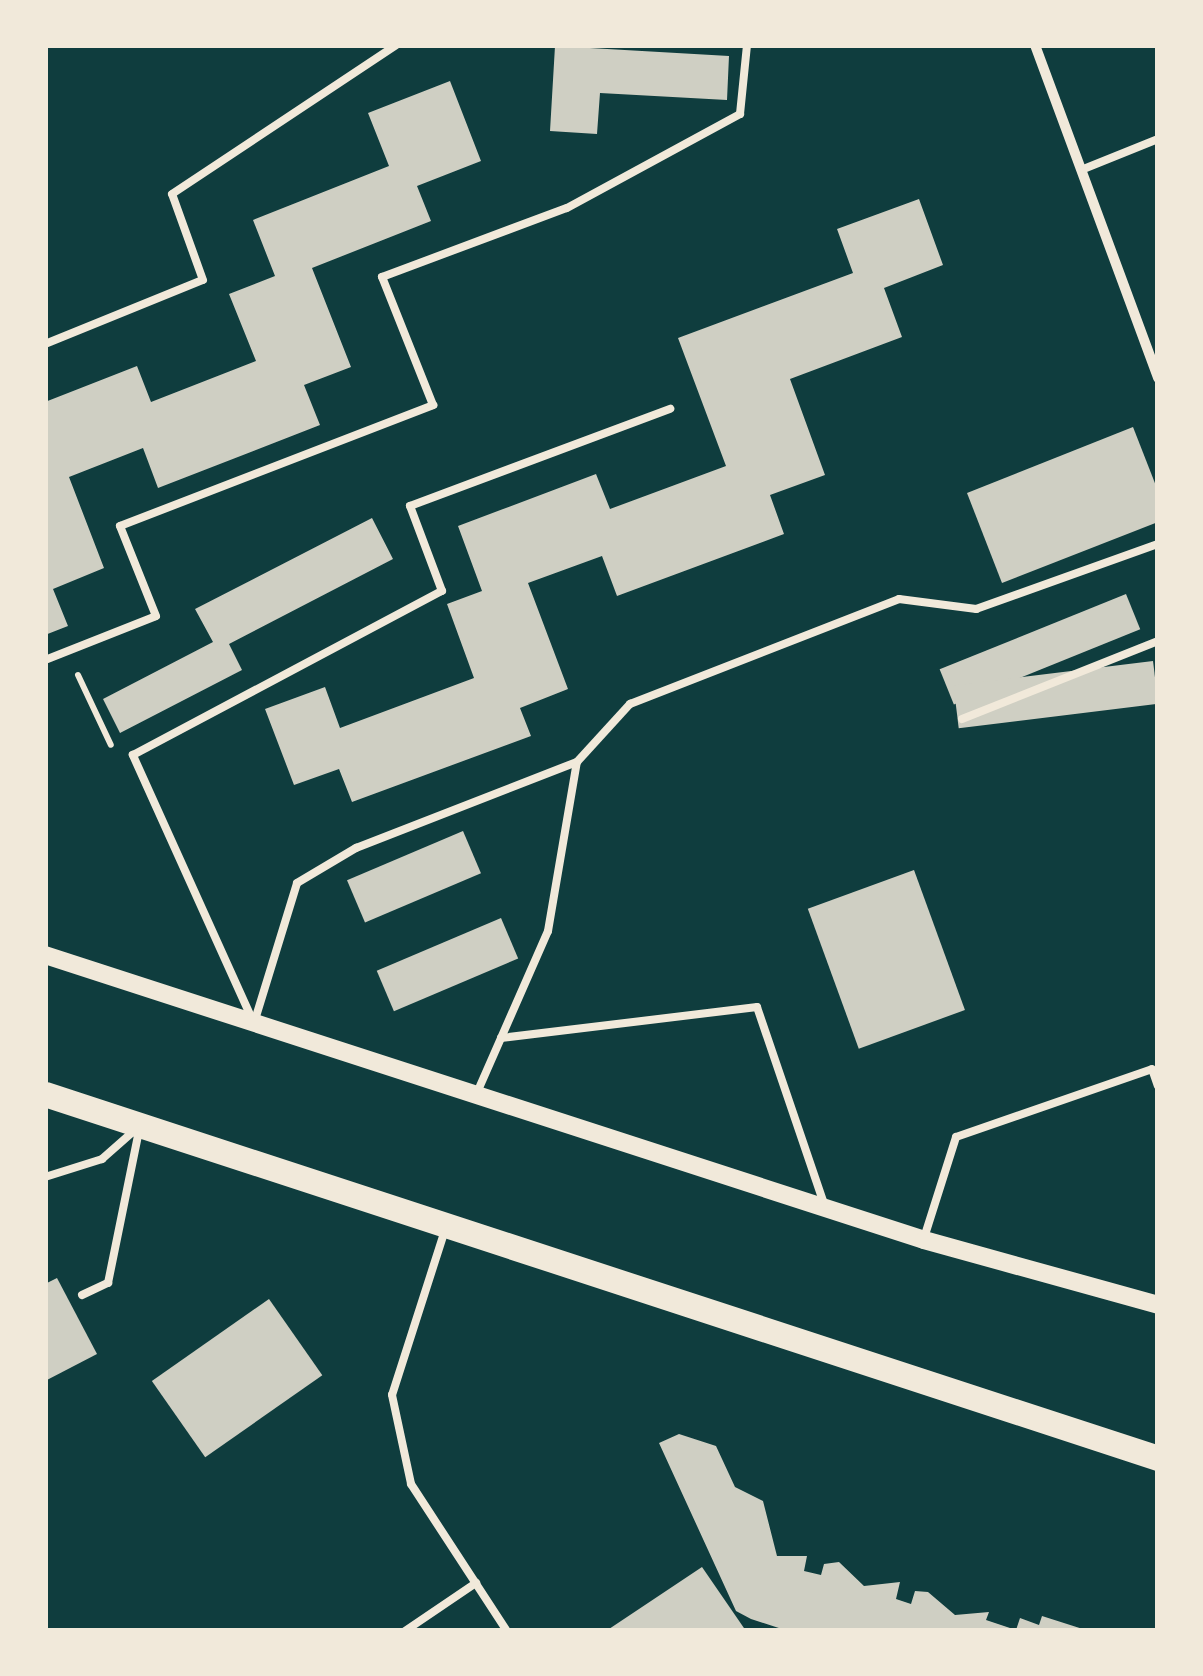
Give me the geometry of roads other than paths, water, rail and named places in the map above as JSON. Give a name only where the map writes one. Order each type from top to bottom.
[{"type":"main road","points":[[45,1094],[1158,1458]]},
{"type":"street","points":[[1035,45],[1158,378]]},
{"type":"street","points":[[45,955],[924,1240],[1158,1305]]},
{"type":"lane","points":[[45,344],[202,280],[172,194],[396,45]]},
{"type":"lane","points":[[45,660],[156,616],[120,526],[433,405],[382,278],[567,208],[740,114],[747,45]]},
{"type":"lane","points":[[1081,170],[1158,140]]},
{"type":"lane","points":[[254,1023],[133,755],[442,592],[410,506],[670,409]]},
{"type":"lane","points":[[254,1023],[297,884],[356,848],[577,762],[630,704],[898,599],[976,609],[1158,544]]},
{"type":"lane","points":[[962,719],[1158,641]]},
{"type":"lane","points":[[476,1095],[548,931],[577,762]]},
{"type":"lane","points":[[502,1038],[757,1007],[825,1208]]},
{"type":"lane","points":[[924,1240],[956,1138],[1152,1069],[1158,1086]]},
{"type":"lane","points":[[45,1177],[102,1159],[140,1125]]},
{"type":"lane","points":[[82,1294],[108,1283],[140,1125]]},
{"type":"lane","points":[[447,1225],[392,1395],[411,1484],[507,1631]]},
{"type":"lane","points":[[405,1631],[476,1583]]}]
